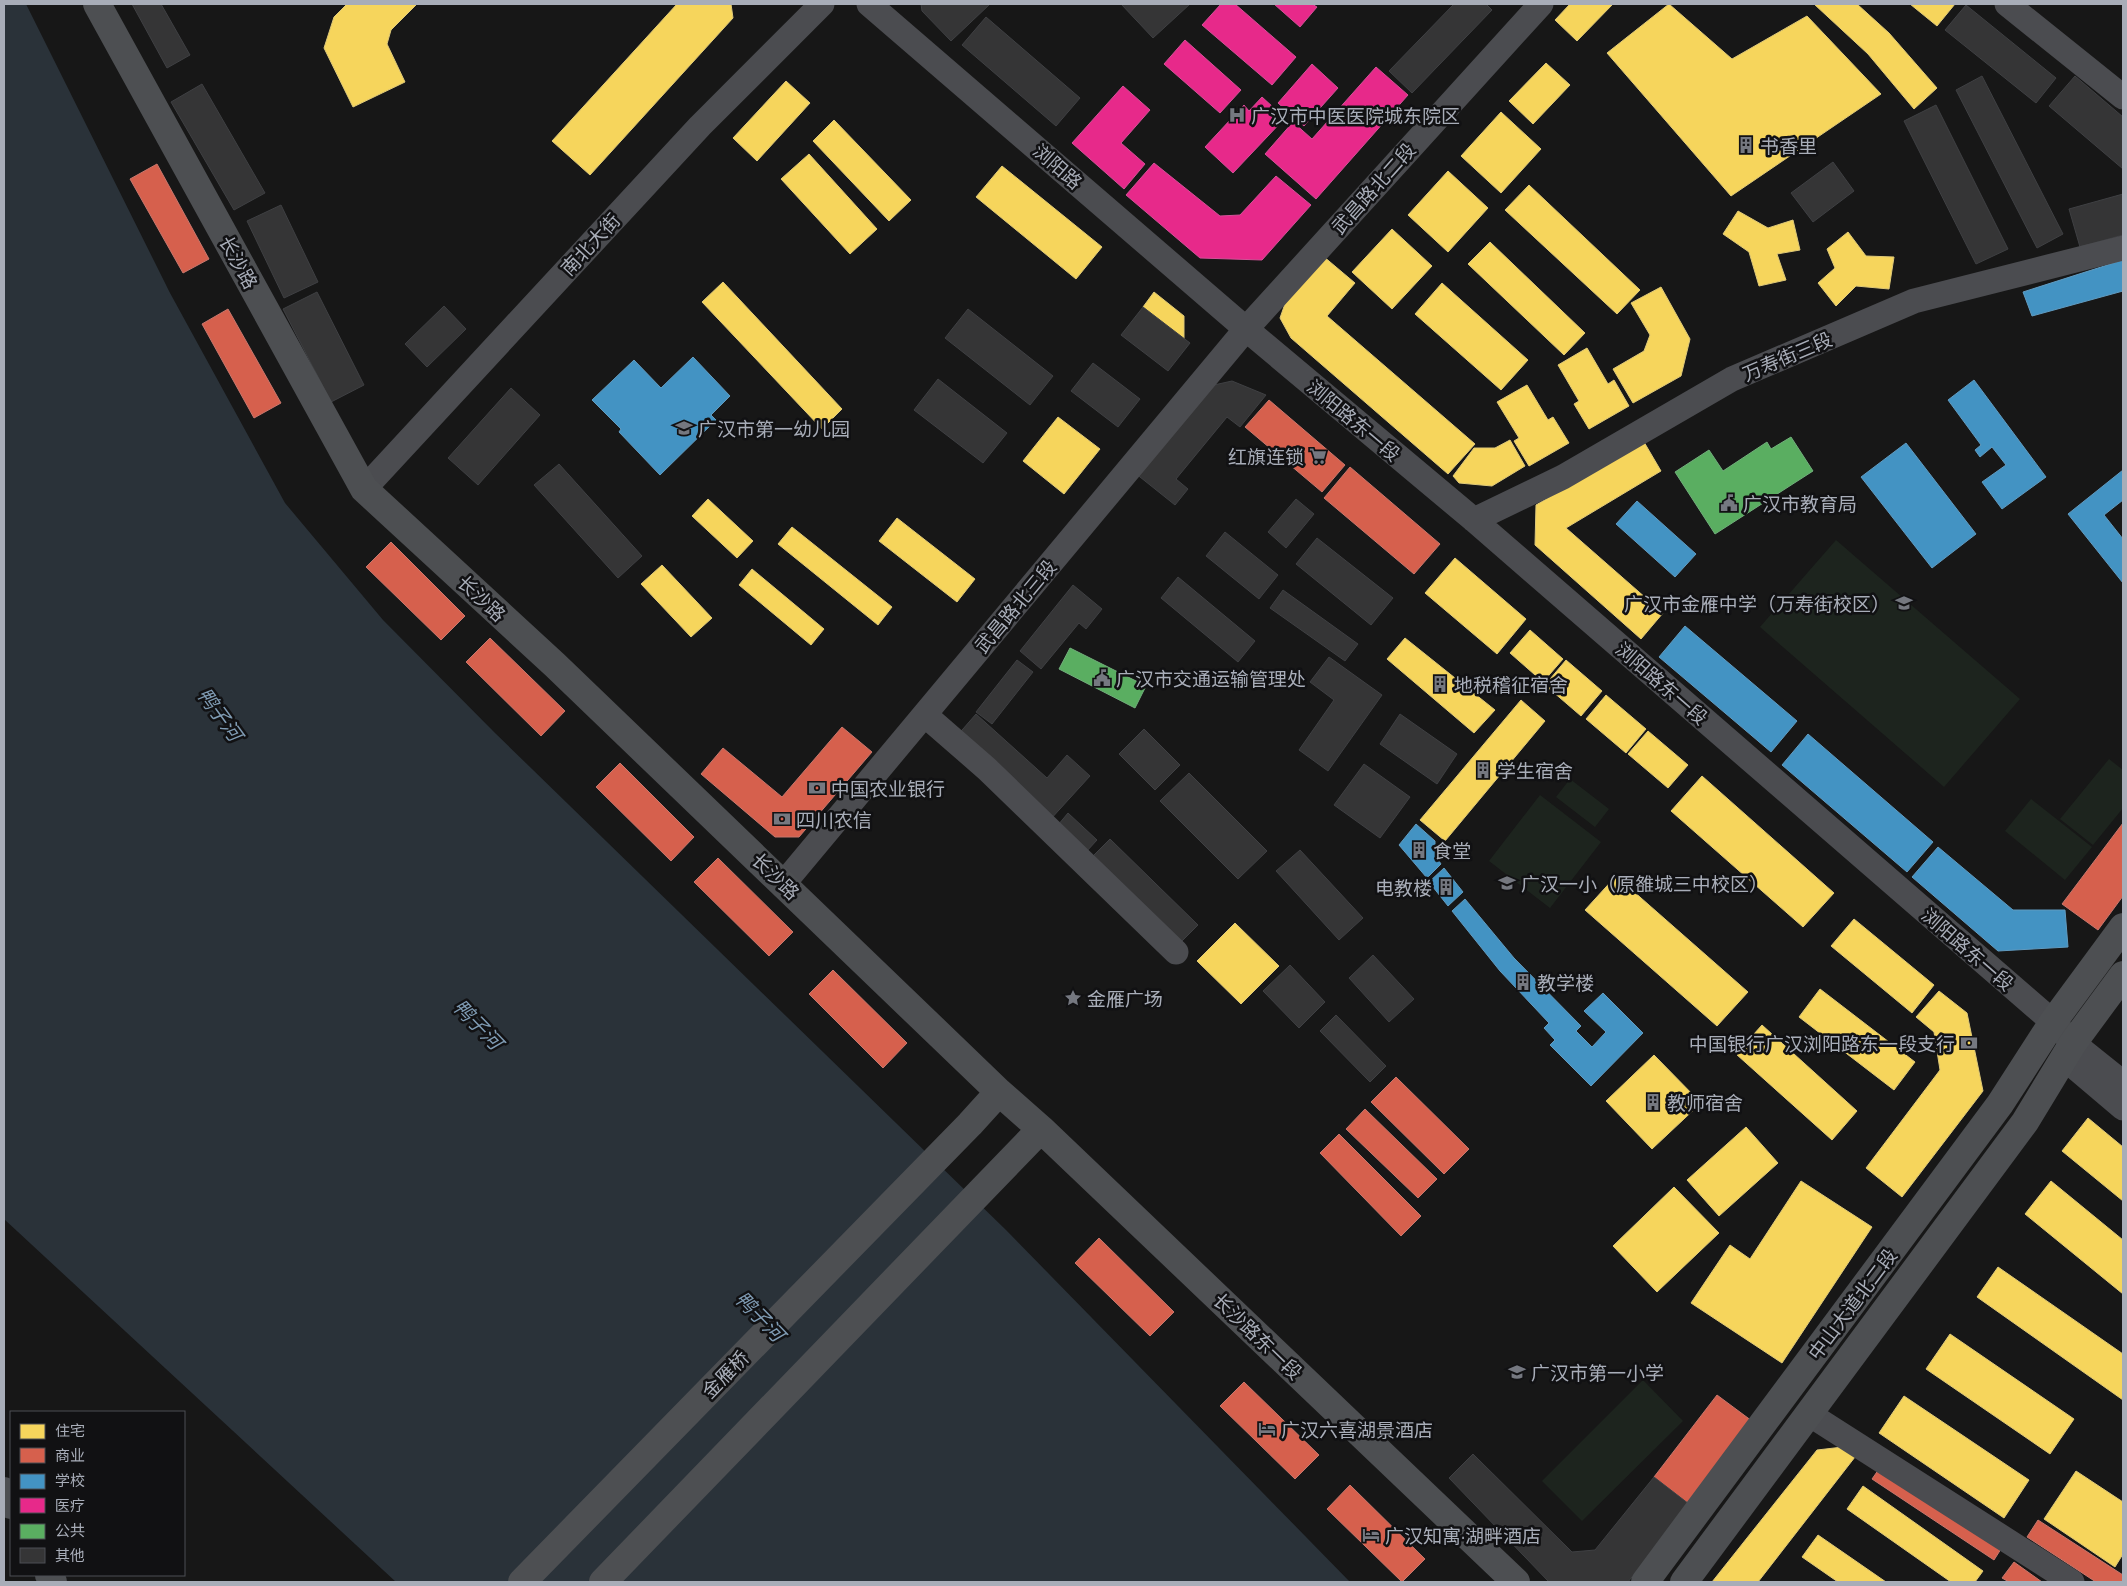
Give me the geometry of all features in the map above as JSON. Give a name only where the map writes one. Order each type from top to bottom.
[{"type":"main road","name":"长沙路","points":[[97,4],[364,489],[554,665],[999,1092]]},
{"type":"main road","name":"中山大道北二段","points":[[1645,1582],[2000,1104],[2053,1022],[2123,927]]},
{"type":"main road","name":"中山大道北二段","points":[[1684,1582],[2025,1122],[2068,1050],[2123,974]]},
{"type":"main road","name":"金雁桥","points":[[522,1582],[970,1124],[999,1092]]},
{"type":"main road","name":"长沙路东一段","points":[[999,1092],[1041,1129],[1516,1582]]},
{"type":"main road","points":[[603,1582],[1007,1162],[1041,1129]]},
{"type":"street","name":"南北大街","points":[[364,489],[700,126],[822,4]]},
{"type":"street","name":"浏阳路","points":[[869,4],[1246,329]]},
{"type":"street","name":"武昌路北二段","points":[[1246,329],[1541,4]]},
{"type":"street","points":[[2007,4],[2123,97]]},
{"type":"street","name":"万寿街三段","points":[[1474,520],[1563,478],[1732,379],[1914,301],[2123,248]]},
{"type":"street","name":"浏阳路东一段","points":[[1246,329],[1474,520],[2053,1022],[2068,1050]]},
{"type":"street","name":"武昌路北三段","points":[[784,884],[1246,329]]},
{"type":"street","points":[[925,715],[986,769],[1176,952]]},
{"type":"street","points":[[2068,1050],[2123,1082]]},
{"type":"street","points":[[2068,1050],[2123,1108]]},
{"type":"street","points":[[1809,1414],[2072,1582]]},
{"type":"shaded area","points":[[1836,540],[2020,699],[1944,787],[1760,627]]},
{"type":"shaded area","points":[[2109,759],[2123,770],[2123,808],[2093,845],[2060,819]]},
{"type":"shaded area","points":[[1570,779],[1609,809],[1595,827],[1556,797]]},
{"type":"shaded area","points":[[1540,795],[1601,842],[1550,908],[1489,861]]},
{"type":"shaded area","points":[[2031,799],[2092,847],[2065,880],[2005,831]]},
{"type":"shaded area","points":[[1643,1380],[1683,1421],[1582,1521],[1542,1481]]},
{"type":"water","name":"鸭子河","points":[[4,4],[26,4],[170,293],[285,503],[383,620],[495,733],[1006,1230],[1350,1582],[396,1582],[4,1219]]},
{"type":"building: 住宅","points":[[347,4],[417,4],[391,30],[387,44],[405,82],[353,107],[324,48],[334,17]]},
{"type":"building: 住宅","points":[[677,4],[731,4],[733,18],[590,175],[552,141]]},
{"type":"building: 住宅","points":[[1570,4],[1613,4],[1577,41],[1555,20]]},
{"type":"building: 住宅","name":"书香里","points":[[1669,4],[1732,59],[1807,16],[1881,94],[1731,196],[1607,53]]},
{"type":"building: 住宅","points":[[1814,4],[1857,4],[1889,33],[1937,88],[1914,109],[1868,54]]},
{"type":"building: 住宅","points":[[1910,4],[1955,4],[1937,26]]},
{"type":"building: 住宅","points":[[1546,63],[1570,85],[1533,124],[1509,101]]},
{"type":"building: 住宅","points":[[786,81],[810,103],[757,161],[733,138]]},
{"type":"building: 住宅","points":[[1501,112],[1541,149],[1501,193],[1461,156]]},
{"type":"building: 住宅","points":[[834,120],[911,200],[889,221],[813,141]]},
{"type":"building: 住宅","points":[[809,154],[877,229],[850,254],[781,179]]},
{"type":"building: 住宅","points":[[1002,166],[1102,247],[1076,279],[976,197]]},
{"type":"building: 住宅","points":[[1448,171],[1488,208],[1448,252],[1408,215]]},
{"type":"building: 住宅","points":[[1529,185],[1640,290],[1617,314],[1505,210]]},
{"type":"building: 住宅","points":[[1738,211],[1768,228],[1793,220],[1800,250],[1777,254],[1786,280],[1759,286],[1749,252],[1723,234]]},
{"type":"building: 住宅","points":[[1392,229],[1432,266],[1392,309],[1352,272]]},
{"type":"building: 住宅","points":[[1848,232],[1866,256],[1894,257],[1889,289],[1856,286],[1836,306],[1818,283],[1835,268],[1827,249]]},
{"type":"building: 住宅","points":[[1490,242],[1585,333],[1564,355],[1468,264]]},
{"type":"building: 住宅","points":[[1323,256],[1355,283],[1327,316],[1475,444],[1448,474],[1291,338],[1280,318],[1287,298]]},
{"type":"building: 住宅","points":[[723,282],[842,409],[822,429],[702,302]]},
{"type":"building: 住宅","points":[[1442,283],[1528,360],[1501,390],[1415,314]]},
{"type":"building: 住宅","points":[[1661,287],[1690,339],[1681,376],[1633,403],[1613,369],[1644,351],[1650,335],[1631,303]]},
{"type":"building: 住宅","points":[[1154,292],[1184,316],[1184,339],[1143,307]]},
{"type":"building: 住宅","points":[[1587,348],[1608,384],[1614,380],[1629,406],[1589,429],[1574,404],[1579,401],[1558,365]]},
{"type":"building: 住宅","points":[[1527,385],[1548,420],[1553,417],[1569,443],[1529,466],[1514,441],[1519,438],[1497,402]]},
{"type":"building: 住宅","points":[[1058,417],[1100,449],[1064,494],[1023,461]]},
{"type":"building: 住宅","points":[[1510,440],[1525,466],[1492,486],[1459,483],[1453,476],[1474,448],[1495,448]]},
{"type":"building: 住宅","points":[[1644,442],[1661,471],[1566,528],[1663,613],[1641,639],[1535,545],[1536,505]]},
{"type":"building: 住宅","points":[[708,499],[753,541],[737,558],[692,516]]},
{"type":"building: 住宅","points":[[897,518],[975,579],[957,602],[879,541]]},
{"type":"building: 住宅","points":[[792,527],[892,607],[878,625],[778,544]]},
{"type":"building: 住宅","points":[[1455,558],[1526,619],[1497,654],[1425,593]]},
{"type":"building: 住宅","points":[[662,565],[712,618],[691,637],[641,584]]},
{"type":"building: 住宅","points":[[752,569],[824,629],[811,645],[739,585]]},
{"type":"building: 住宅","points":[[1530,630],[1563,659],[1543,682],[1510,653]]},
{"type":"building: 住宅","name":"地税稽征宿舍","points":[[1405,638],[1495,710],[1474,733],[1387,659]]},
{"type":"building: 住宅","points":[[1566,660],[1602,691],[1581,716],[1545,685]]},
{"type":"building: 住宅","points":[[1606,695],[1646,729],[1626,753],[1586,719]]},
{"type":"building: 住宅","name":"学生宿舍","points":[[1521,700],[1545,721],[1445,841],[1420,820]]},
{"type":"building: 住宅","points":[[1648,731],[1688,765],[1668,788],[1628,754]]},
{"type":"building: 住宅","points":[[1702,776],[1834,893],[1803,927],[1671,811]]},
{"type":"building: 住宅","points":[[1616,876],[1748,992],[1717,1026],[1585,910]]},
{"type":"building: 住宅","points":[[1854,919],[1934,985],[1912,1013],[1831,946]]},
{"type":"building: 住宅","points":[[1235,923],[1279,966],[1241,1004],[1197,961]]},
{"type":"building: 住宅","points":[[1820,989],[1915,1062],[1894,1090],[1799,1017]]},
{"type":"building: 住宅","points":[[1939,991],[1967,1013],[1983,1091],[1902,1197],[1866,1168],[1940,1070],[1934,1032],[1916,1017]]},
{"type":"building: 住宅","points":[[1762,1025],[1857,1111],[1832,1140],[1736,1054]]},
{"type":"building: 住宅","name":"教师宿舍","points":[[1654,1055],[1701,1103],[1652,1149],[1606,1101]]},
{"type":"building: 住宅","points":[[2088,1118],[2123,1147],[2123,1201],[2062,1151]]},
{"type":"building: 住宅","points":[[1746,1127],[1778,1163],[1719,1216],[1687,1180]]},
{"type":"building: 住宅","points":[[1801,1181],[1872,1227],[1782,1363],[1691,1303],[1730,1245],[1750,1259]]},
{"type":"building: 住宅","points":[[2051,1181],[2123,1240],[2123,1294],[2025,1214]]},
{"type":"building: 住宅","points":[[1674,1187],[1719,1233],[1657,1292],[1613,1246]]},
{"type":"building: 住宅","points":[[1998,1267],[2123,1354],[2123,1400],[1977,1297]]},
{"type":"building: 住宅","points":[[1950,1334],[2074,1419],[2050,1454],[1926,1369]]},
{"type":"building: 住宅","points":[[1904,1396],[2029,1480],[2004,1518],[1879,1433]]},
{"type":"building: 住宅","points":[[1843,1447],[1855,1457],[1758,1582],[1712,1582],[1817,1450]]},
{"type":"building: 住宅","points":[[2076,1471],[2123,1502],[2123,1554],[2115,1567],[2044,1519]]},
{"type":"building: 住宅","points":[[1863,1486],[1983,1571],[1975,1582],[1951,1582],[1847,1509]]},
{"type":"building: 住宅","points":[[1818,1535],[1886,1582],[1838,1582],[1802,1557]]},
{"type":"building: 商业","points":[[157,164],[209,259],[183,273],[130,179]]},
{"type":"building: 商业","points":[[228,309],[281,403],[254,418],[202,324]]},
{"type":"building: 商业","points":[[1269,400],[1345,465],[1322,492],[1245,427]]},
{"type":"building: 商业","points":[[1350,467],[1440,544],[1414,574],[1324,498]]},
{"type":"building: 商业","points":[[391,542],[465,616],[441,640],[366,567]]},
{"type":"building: 商业","points":[[490,638],[565,711],[541,736],[466,662]]},
{"type":"building: 商业","points":[[842,727],[872,752],[799,837],[775,837],[701,774],[723,748],[782,797]]},
{"type":"building: 商业","points":[[620,763],[694,837],[671,861],[596,787]]},
{"type":"building: 商业","points":[[2123,823],[2123,896],[2098,930],[2062,904]]},
{"type":"building: 商业","points":[[718,858],[793,932],[769,956],[694,882]]},
{"type":"building: 商业","points":[[833,970],[907,1043],[883,1068],[809,994]]},
{"type":"building: 商业","points":[[1396,1077],[1469,1149],[1444,1174],[1371,1102]]},
{"type":"building: 商业","points":[[1365,1109],[1437,1179],[1418,1198],[1346,1129]]},
{"type":"building: 商业","points":[[1339,1134],[1421,1216],[1401,1236],[1320,1153]]},
{"type":"building: 商业","points":[[1099,1238],[1174,1312],[1150,1336],[1075,1263]]},
{"type":"building: 商业","points":[[1244,1382],[1319,1455],[1295,1479],[1220,1406]]},
{"type":"building: 商业","points":[[1717,1395],[1752,1421],[1689,1504],[1654,1477]]},
{"type":"building: 商业","points":[[1879,1469],[2001,1549],[1994,1560],[1872,1479]]},
{"type":"building: 商业","points":[[1350,1485],[1425,1559],[1402,1582],[1327,1509]]},
{"type":"building: 商业","points":[[2038,1520],[2123,1575],[2123,1582],[2096,1582],[2027,1537]]},
{"type":"building: 商业","points":[[2014,1562],[2042,1582],[2009,1582],[2002,1578]]},
{"type":"building: 学校","points":[[2123,260],[2123,291],[2032,316],[2023,292]]},
{"type":"building: 学校","points":[[693,357],[730,396],[711,415],[716,420],[660,475],[619,432],[621,429],[592,400],[634,360],[661,388]]},
{"type":"building: 学校","points":[[1974,380],[2046,477],[2002,509],[1982,482],[2006,465],[1992,447],[1980,457],[1975,450],[1981,445],[1948,400]]},
{"type":"building: 学校","points":[[1906,443],[1976,534],[1932,568],[1861,477]]},
{"type":"building: 学校","points":[[2123,470],[2123,500],[2104,515],[2123,539],[2123,583],[2068,514]]},
{"type":"building: 学校","points":[[1637,501],[1696,554],[1675,577],[1616,524]]},
{"type":"building: 学校","points":[[1685,626],[1797,721],[1771,752],[1659,657]]},
{"type":"building: 学校","points":[[1808,734],[1933,842],[1907,872],[1782,765]]},
{"type":"building: 学校","name":"食堂","points":[[1416,824],[1435,841],[1435,855],[1441,864],[1427,878],[1399,845]]},
{"type":"building: 学校","points":[[1938,847],[2013,910],[2065,910],[2068,947],[1998,951],[1912,877]]},
{"type":"building: 学校","name":"电教楼","points":[[1444,868],[1463,892],[1448,906],[1429,882]]},
{"type":"building: 学校","name":"教学楼","points":[[1465,899],[1514,958],[1581,1026],[1576,1031],[1592,1047],[1606,1032],[1584,1011],[1603,993],[1643,1033],[1591,1086],[1550,1045],[1555,1040],[1544,1028],[1549,1023],[1500,971],[1452,911]]},
{"type":"building: 医疗","points":[[1221,4],[1235,4],[1296,57],[1272,85],[1202,25]]},
{"type":"building: 医疗","points":[[1274,4],[1312,4],[1317,7],[1300,27]]},
{"type":"building: 医疗","points":[[1185,40],[1241,90],[1220,113],[1164,64]]},
{"type":"building: 医疗","points":[[1312,64],[1338,88],[1304,126],[1278,103]]},
{"type":"building: 医疗","points":[[1376,67],[1408,95],[1316,199],[1265,154],[1293,122],[1312,139]]},
{"type":"building: 医疗","points":[[1123,86],[1150,110],[1121,143],[1145,164],[1124,189],[1072,143]]},
{"type":"building: 医疗","points":[[1262,97],[1285,118],[1233,173],[1205,147],[1244,105],[1249,111]]},
{"type":"building: 医疗","points":[[1154,163],[1220,216],[1240,215],[1276,176],[1311,205],[1262,260],[1200,258],[1126,195]]},
{"type":"building: 公共","name":"广汉市教育局","points":[[1791,437],[1813,471],[1715,534],[1675,472],[1709,450],[1723,471],[1767,442],[1771,449]]},
{"type":"building: 公共","name":"广汉市交通运输管理处","points":[[1070,648],[1146,686],[1135,708],[1059,669]]},
{"type":"building: 其他","points":[[132,4],[161,4],[190,55],[167,68]]},
{"type":"building: 其他","points":[[921,4],[990,4],[951,41],[922,11]]},
{"type":"building: 其他","points":[[1121,4],[1190,4],[1153,38]]},
{"type":"building: 其他","points":[[1454,4],[1486,4],[1492,10],[1412,93],[1389,71]]},
{"type":"building: 其他","points":[[1966,5],[2056,78],[2036,103],[1945,30]]},
{"type":"building: 其他","points":[[986,17],[1080,98],[1056,126],[962,45]]},
{"type":"building: 其他","points":[[1982,76],[2063,234],[2037,248],[1956,90]]},
{"type":"building: 其他","points":[[2075,76],[2123,117],[2123,169],[2049,106]]},
{"type":"building: 其他","points":[[202,84],[265,193],[234,210],[171,102]]},
{"type":"building: 其他","points":[[1936,105],[2008,249],[1976,264],[1904,121]]},
{"type":"building: 其他","points":[[1833,162],[1854,191],[1813,222],[1791,193]]},
{"type":"building: 其他","points":[[2123,194],[2123,235],[2080,247],[2069,209]]},
{"type":"building: 其他","points":[[281,205],[318,282],[284,298],[247,221]]},
{"type":"building: 其他","points":[[317,292],[364,385],[331,402],[283,309]]},
{"type":"building: 其他","points":[[444,306],[466,329],[427,367],[405,344]]},
{"type":"building: 其他","points":[[1143,307],[1190,343],[1168,371],[1121,335]]},
{"type":"building: 其他","points":[[968,309],[1053,376],[1030,405],[945,338]]},
{"type":"building: 其他","points":[[1093,363],[1140,399],[1118,427],[1071,391]]},
{"type":"building: 其他","points":[[938,379],[1007,433],[983,463],[914,410]]},
{"type":"building: 其他","points":[[1232,381],[1266,395],[1240,427],[1227,417],[1176,479],[1188,489],[1175,505],[1135,473],[1214,385]]},
{"type":"building: 其他","points":[[511,388],[540,415],[478,485],[448,458]]},
{"type":"building: 其他","points":[[559,464],[642,556],[618,578],[534,485]]},
{"type":"building: 其他","points":[[1296,499],[1314,514],[1286,548],[1268,532]]},
{"type":"building: 其他","points":[[1225,532],[1278,575],[1259,599],[1206,556]]},
{"type":"building: 其他","points":[[1317,538],[1393,598],[1371,625],[1296,564]]},
{"type":"building: 其他","points":[[1178,577],[1255,641],[1238,662],[1161,598]]},
{"type":"building: 其他","points":[[1073,585],[1102,609],[1086,629],[1079,623],[1041,669],[1020,651]]},
{"type":"building: 其他","points":[[1283,590],[1358,644],[1345,661],[1270,608]]},
{"type":"building: 其他","points":[[1329,657],[1382,695],[1328,771],[1299,750],[1334,700],[1310,682]]},
{"type":"building: 其他","points":[[1017,660],[1033,672],[992,724],[976,712]]},
{"type":"building: 其他","points":[[976,714],[1047,778],[1067,755],[1090,776],[1049,821],[956,737]]},
{"type":"building: 其他","points":[[1400,714],[1457,754],[1437,784],[1380,744]]},
{"type":"building: 其他","points":[[1144,729],[1180,765],[1155,790],[1119,754]]},
{"type":"building: 其他","points":[[1364,764],[1410,797],[1380,838],[1334,805]]},
{"type":"building: 其他","points":[[1189,773],[1267,851],[1238,879],[1160,801]]},
{"type":"building: 其他","points":[[1068,813],[1097,840],[1086,852],[1058,825]]},
{"type":"building: 其他","points":[[1110,839],[1198,925],[1179,944],[1091,858]]},
{"type":"building: 其他","points":[[1300,850],[1363,918],[1339,940],[1276,871]]},
{"type":"building: 其他","points":[[1373,955],[1414,999],[1389,1022],[1349,978]]},
{"type":"building: 其他","points":[[1290,965],[1325,1002],[1299,1028],[1263,991]]},
{"type":"building: 其他","points":[[1336,1015],[1386,1066],[1370,1082],[1320,1031]]},
{"type":"building: 其他","points":[[1473,1454],[1572,1552],[1595,1550],[1654,1477],[1689,1504],[1628,1582],[1549,1582],[1449,1478]]},
{"type":"place","name":"广汉市中医医院城东院区","points":[[1237,115]]},
{"type":"place","name":"书香里","points":[[1746,145]]},
{"type":"place","name":"广汉市第一幼儿园","points":[[684,428]]},
{"type":"place","name":"红旗连锁","points":[[1318,456]]},
{"type":"place","name":"广汉市教育局","points":[[1729,503]]},
{"type":"place","name":"广汉市金雁中学（万寿街校区）","points":[[1904,603]]},
{"type":"place","name":"广汉市交通运输管理处","points":[[1102,678]]},
{"type":"place","name":"地税稽征宿舍","points":[[1440,684]]},
{"type":"place","name":"学生宿舍","points":[[1483,770]]},
{"type":"place","name":"中国农业银行","points":[[817,788]]},
{"type":"place","name":"四川农信","points":[[782,819]]},
{"type":"place","name":"食堂","points":[[1419,850]]},
{"type":"place","name":"广汉一小（原雒城三中校区）","points":[[1507,883]]},
{"type":"place","name":"电教楼","points":[[1446,887]]},
{"type":"place","name":"教学楼","points":[[1523,982]]},
{"type":"place","name":"金雁广场","points":[[1073,998]]},
{"type":"place","name":"中国银行广汉浏阳路东一段支行","points":[[1969,1043]]},
{"type":"place","name":"教师宿舍","points":[[1653,1102]]},
{"type":"place","name":"广汉市第一小学","points":[[1517,1372]]},
{"type":"place","name":"广汉六喜湖景酒店","points":[[1267,1429]]},
{"type":"place","name":"广汉知寓·湖畔酒店","points":[[1371,1535]]}]
